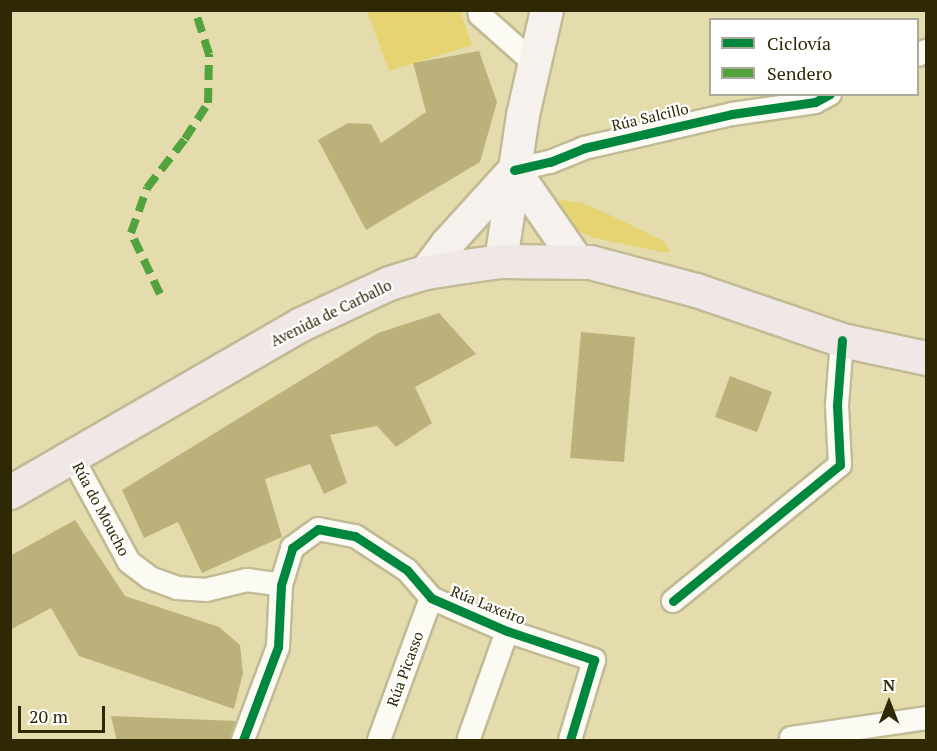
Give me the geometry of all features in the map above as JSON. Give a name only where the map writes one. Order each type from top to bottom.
[{"type":"main road","name":"Avenida de Carballo","points":[[10,492],[299,325],[365,293],[426,272],[501,261],[577,261],[696,290],[842,340],[927,357]]},
{"type":"street","points":[[479,10],[480,15],[534,63]]},
{"type":"street","points":[[501,261],[514,170],[534,63],[547,10]]},
{"type":"street","name":"Rúa Salcillo","points":[[514,170],[549,162],[584,148],[732,114],[815,102],[826,96]]},
{"type":"street","points":[[514,170],[577,261]]},
{"type":"street","points":[[426,272],[447,244],[514,170]]},
{"type":"street","points":[[674,601],[840,465],[837,405],[842,340]]},
{"type":"street","name":"Rúa do Moucho","points":[[72,457],[129,562],[150,578],[177,588],[206,590],[247,580],[281,585]]},
{"type":"street","name":"Rúa Laxeiro","points":[[281,585],[292,548],[318,529],[355,536],[407,570],[431,598],[507,631],[594,660],[570,741]]},
{"type":"street","points":[[243,741],[278,647],[281,585]]},
{"type":"street","name":"Rúa Picasso","points":[[379,741],[431,598]]},
{"type":"street","points":[[469,738],[507,631]]},
{"type":"street","points":[[791,738],[927,718]]},
{"type":"shaded area","points":[[367,11],[460,11],[472,45],[389,71]]},
{"type":"shaded area","points":[[561,200],[583,203],[610,215],[664,241],[670,251],[667,253],[594,238],[558,222],[554,203]]},
{"type":"building","points":[[479,51],[497,102],[480,162],[366,230],[318,140],[348,123],[371,124],[381,143],[426,112],[413,63]]},
{"type":"building","points":[[439,313],[476,354],[415,387],[432,423],[396,447],[377,426],[330,435],[347,483],[324,494],[310,464],[265,479],[282,537],[202,573],[178,522],[144,538],[122,490],[378,333]]},
{"type":"building","points":[[581,332],[635,337],[624,462],[570,458]]},
{"type":"building","points":[[730,376],[772,392],[757,432],[715,417]]},
{"type":"building","points":[[75,520],[125,596],[219,627],[240,645],[243,673],[234,709],[79,656],[51,608],[10,630],[10,556]]},
{"type":"building","points":[[111,716],[236,721],[230,741],[117,741]]},
{"type":"marked path","points":[[160,294],[131,233],[147,188],[185,139],[208,103],[209,54],[195,10]]},
{"type":"cycle path","points":[[514,170],[550,162],[584,148],[732,114],[815,102],[826,96]]},
{"type":"cycle path","points":[[673,601],[840,465],[837,405],[842,340]]},
{"type":"cycle path","points":[[243,740],[278,647],[281,585],[292,548],[318,529],[355,536],[407,570],[431,598],[507,631],[594,660],[570,740]]}]
